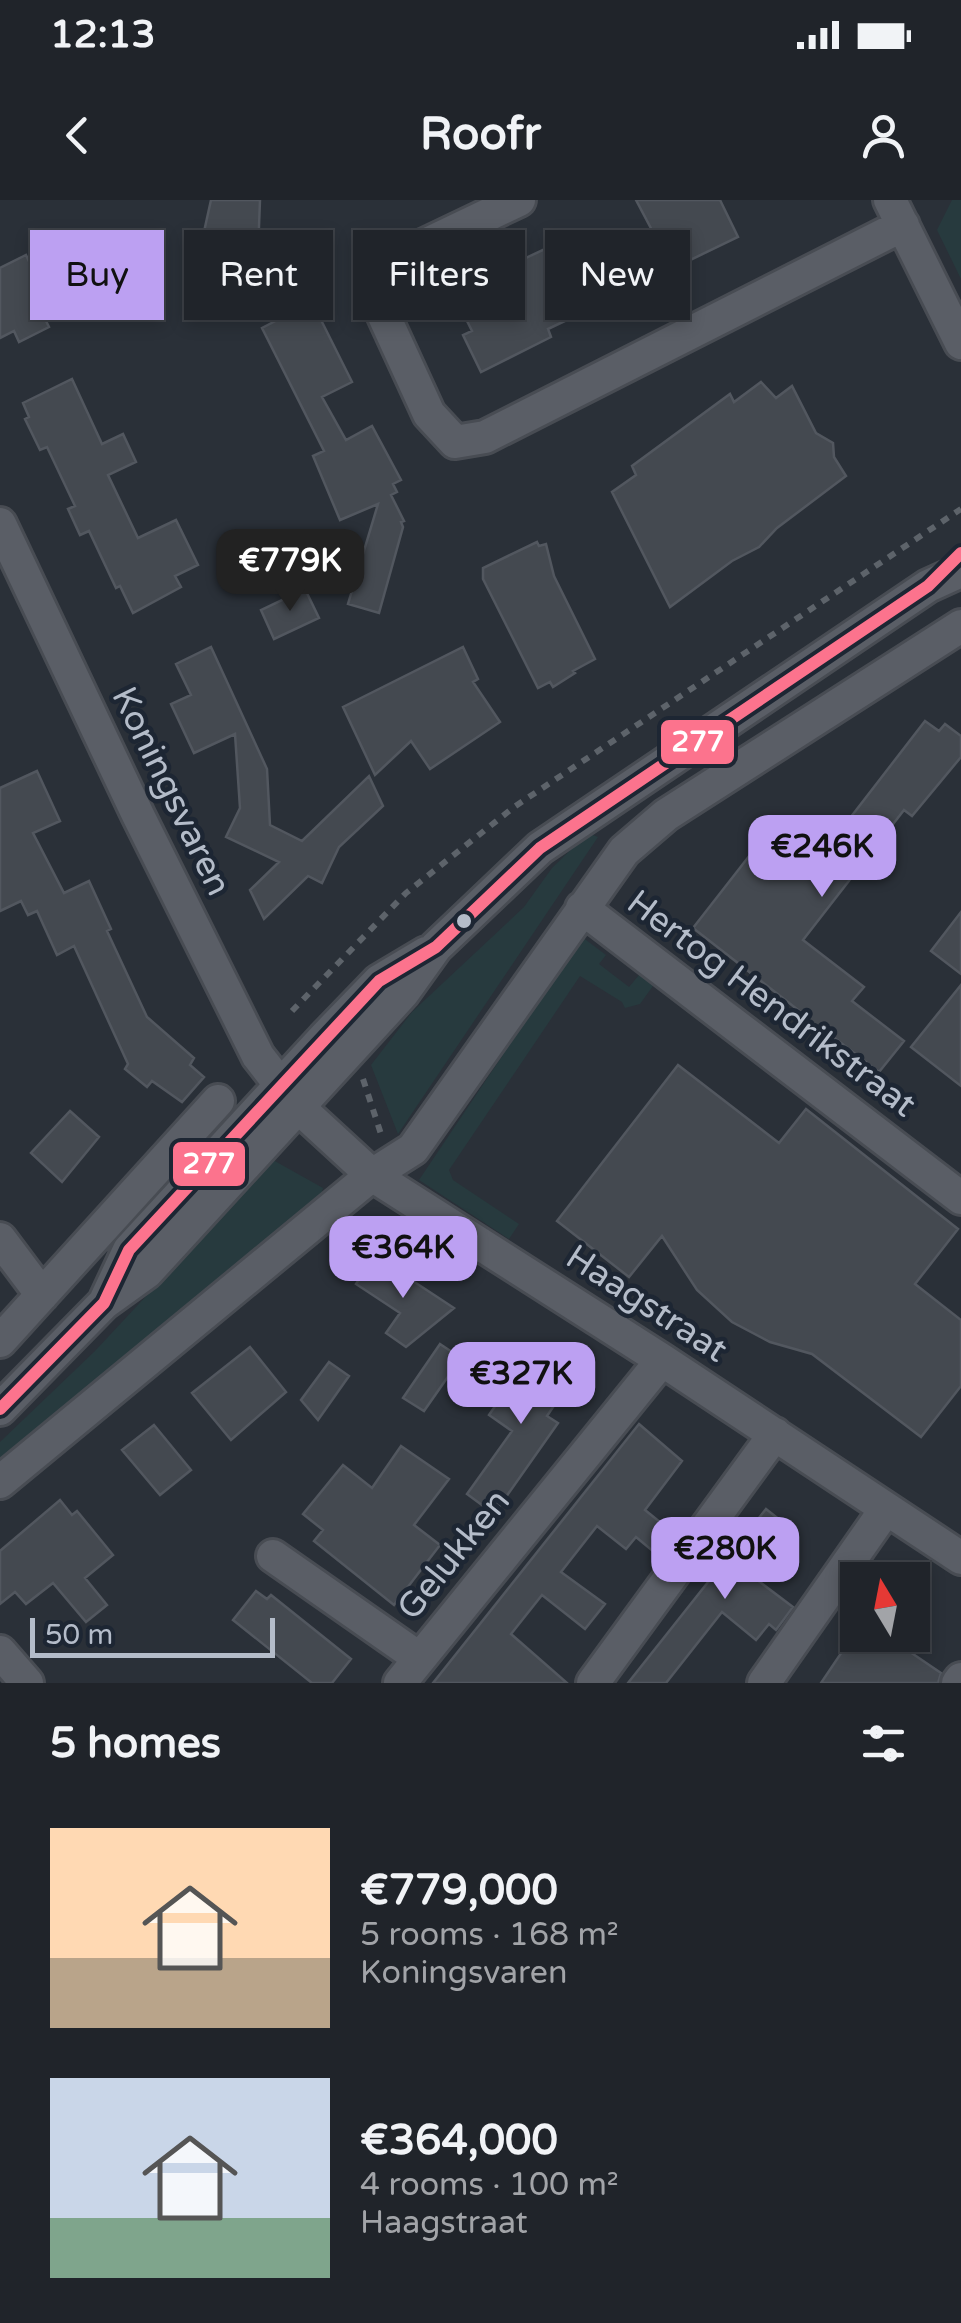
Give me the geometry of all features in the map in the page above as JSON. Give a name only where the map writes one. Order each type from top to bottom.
[{"type":"street","points":[[519,200],[398,258],[380,294],[384,316],[429,414],[455,442],[485,437],[896,212],[961,343]]},
{"type":"street","name":"Koningsvaren","points":[[0,524],[258,1056],[288,1097]]},
{"type":"street","points":[[928,586],[961,553]]},
{"type":"street","points":[[0,1409],[104,1303],[147,1272],[288,1097],[404,993],[436,947],[540,848],[928,586],[961,571]]},
{"type":"street","points":[[0,1482],[372,1175],[412,1149],[624,851],[666,816],[961,626]]},
{"type":"street","name":"Hertog Hendrikstraat","points":[[582,908],[961,1198]]},
{"type":"street","name":"Haagstraat","points":[[288,1097],[372,1175],[776,1434],[961,1558]]},
{"type":"street","points":[[0,1341],[218,1102]]},
{"type":"street","points":[[0,1239],[42,1295]]},
{"type":"street","name":"Gelukken","points":[[272,1556],[410,1670],[662,1360]]},
{"type":"street","points":[[593,1683],[776,1434]]},
{"type":"street","points":[[764,1683],[886,1509]]},
{"type":"street","points":[[0,1652],[27,1683]]},
{"type":"path","points":[[292,1011],[406,893],[514,808],[961,509]]},
{"type":"green space","points":[[952,200],[961,200],[961,279],[937,230]]},
{"type":"green space","points":[[588,833],[598,837],[398,1134],[371,1065],[412,1012],[524,907],[552,868]]},
{"type":"green space","points":[[582,937],[606,955],[599,964],[629,987],[644,969],[658,979],[640,1004],[625,1008],[622,1002],[580,976],[449,1170],[453,1180],[519,1224],[509,1239],[419,1180]]},
{"type":"green space","points":[[273,1160],[323,1188],[318,1207],[0,1463],[0,1442],[95,1351]]},
{"type":"building","points":[[211,200],[260,200],[259,230],[204,230]]},
{"type":"building","points":[[636,200],[720,200],[738,237],[690,260],[690,230],[652,230]]},
{"type":"building","points":[[545,249],[545,320],[567,320],[548,329],[551,337],[481,372],[463,335],[472,331],[466,320],[525,320],[525,258]]},
{"type":"building","points":[[26,255],[30,264],[30,320],[46,320],[49,327],[19,342],[14,331],[0,338],[0,268]]},
{"type":"building","points":[[277,320],[321,320],[352,382],[322,397],[346,440],[372,426],[401,480],[393,484],[397,492],[391,495],[404,521],[379,613],[348,604],[378,504],[340,520],[313,456],[324,451],[262,328]]},
{"type":"building","points":[[72,379],[102,444],[123,434],[136,462],[108,475],[138,538],[176,520],[198,565],[175,576],[181,587],[133,613],[120,586],[116,588],[89,531],[80,535],[68,509],[75,506],[47,447],[40,450],[25,419],[29,417],[23,403]]},
{"type":"building","points":[[761,382],[776,398],[792,386],[816,433],[833,443],[834,457],[846,476],[777,528],[759,547],[732,561],[670,607],[612,492],[636,475],[632,466],[730,394],[734,402]]},
{"type":"building","points":[[537,542],[539,546],[546,544],[554,576],[595,659],[553,687],[550,682],[538,688],[483,579],[483,568]]},
{"type":"building","points":[[305,589],[319,618],[274,639],[261,610]]},
{"type":"building","points":[[211,647],[267,769],[270,825],[302,841],[369,776],[383,806],[339,847],[322,883],[308,876],[264,919],[250,890],[279,862],[226,837],[240,808],[235,734],[194,753],[171,704],[191,695],[176,664]]},
{"type":"building","points":[[463,647],[478,679],[473,682],[500,722],[430,769],[411,741],[375,775],[343,707]]},
{"type":"building","points":[[925,721],[939,731],[945,724],[961,736],[961,757],[912,816],[904,810],[803,940],[864,987],[852,1001],[904,1041],[879,1072],[828,1033],[823,1039],[798,1019],[802,1013],[693,928],[778,819],[823,853]]},
{"type":"building","points":[[37,771],[60,821],[33,833],[64,893],[89,881],[111,929],[107,931],[147,1017],[194,1058],[190,1065],[204,1077],[182,1102],[152,1081],[147,1087],[125,1069],[128,1064],[74,946],[57,955],[37,911],[28,915],[21,901],[0,911],[0,788]]},
{"type":"building","points":[[961,912],[961,974],[931,951]]},
{"type":"building","points":[[961,985],[961,1086],[911,1047]]},
{"type":"building","points":[[678,1065],[779,1143],[806,1109],[958,1229],[915,1284],[961,1320],[961,1386],[921,1437],[812,1354],[770,1342],[732,1322],[697,1290],[662,1236],[629,1277],[557,1221]]},
{"type":"building","points":[[70,1111],[99,1137],[62,1182],[31,1153]]},
{"type":"building","points":[[375,1256],[454,1308],[406,1347],[386,1333],[400,1313],[356,1284]]},
{"type":"building","points":[[440,1344],[461,1358],[424,1411],[403,1398]]},
{"type":"building","points":[[250,1347],[286,1392],[231,1440],[192,1393]]},
{"type":"building","points":[[533,1351],[574,1376],[547,1416],[558,1423],[494,1514],[467,1494],[512,1431],[489,1415]]},
{"type":"building","points":[[329,1362],[349,1376],[318,1420],[301,1400]]},
{"type":"building","points":[[639,1424],[682,1461],[645,1510],[676,1535],[660,1557],[636,1537],[626,1549],[597,1526],[561,1572],[605,1604],[585,1629],[542,1595],[511,1634],[567,1683],[433,1683]]},
{"type":"building","points":[[154,1425],[191,1470],[160,1495],[122,1450]]},
{"type":"building","points":[[401,1446],[449,1479],[414,1525],[440,1545],[394,1605],[314,1541],[323,1530],[303,1514],[343,1465],[372,1488]]},
{"type":"building","points":[[60,1500],[72,1515],[77,1511],[113,1555],[85,1578],[107,1605],[86,1622],[53,1583],[26,1604],[15,1592],[0,1604],[0,1551]]},
{"type":"building","points":[[766,1509],[790,1528],[752,1576],[793,1607],[776,1630],[769,1624],[756,1640],[722,1612],[666,1683],[628,1683]]},
{"type":"building","points":[[256,1591],[267,1599],[271,1595],[351,1659],[332,1683],[312,1683],[233,1620]]},
{"type":"building","points":[[842,1652],[910,1652],[941,1673],[938,1683],[821,1683]]},
{"type":"transit line","name":"277","points":[[0,1409],[104,1303],[129,1250],[379,981],[436,947],[540,848],[928,586],[961,553]]}]
